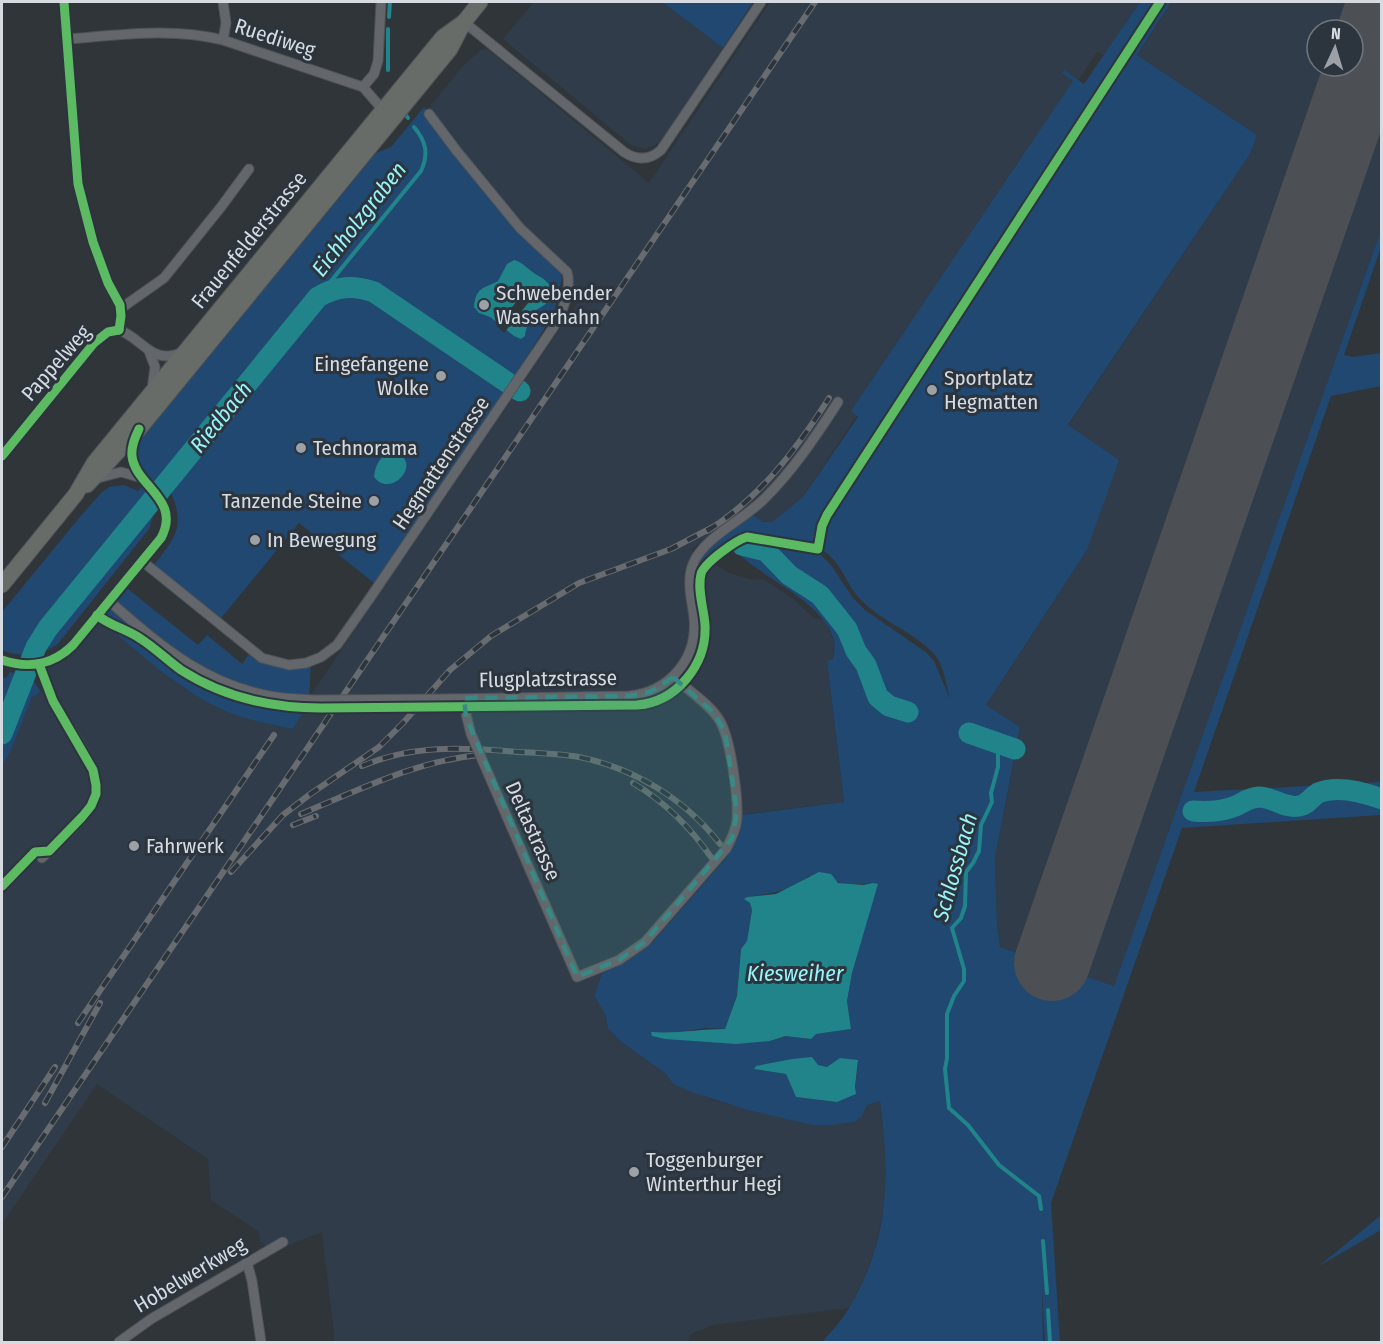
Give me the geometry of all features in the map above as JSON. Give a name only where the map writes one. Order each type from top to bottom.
[{"type":"main road","name":"Frauenfelderstrasse","points":[[76,494],[91,482],[139,429],[450,49],[464,22],[480,2]]},
{"type":"main road","name":"Frauenfelderstrasse","points":[[2,585],[76,494],[94,463],[150,393],[444,36],[464,22]]},
{"type":"street","points":[[64,2],[75,160],[81,201],[93,243],[120,309],[119,330],[125,332],[149,351],[163,356],[184,352]]},
{"type":"street","points":[[223,2],[226,23],[223,40]]},
{"type":"street","points":[[381,2],[377,66],[363,87],[383,110]]},
{"type":"street","points":[[464,22],[624,152],[635,158],[646,159],[661,150],[761,2]]},
{"type":"street","name":"Ruediweg","points":[[67,39],[170,32],[201,35],[223,40],[363,87]]},
{"type":"street","name":"Hegmattenstrasse","points":[[142,561],[262,658],[289,665],[316,660],[332,650],[341,640],[558,321],[568,284],[567,272],[520,228],[429,114]]},
{"type":"street","points":[[120,309],[164,278],[249,169]]},
{"type":"street","name":"Pappelweg","points":[[2,456],[94,343],[108,332],[119,330]]},
{"type":"street","points":[[149,351],[155,367],[154,382],[150,393]]},
{"type":"street","name":"Flugplatzstrasse","points":[[109,601],[174,655],[203,673],[237,688],[283,698],[314,700],[465,699],[629,696],[650,692],[673,677],[686,659],[694,637],[689,581],[695,560],[705,547],[764,499],[785,477],[838,402]]},
{"type":"street","points":[[2,660],[18,664],[36,664],[51,661],[68,650],[159,541],[165,530],[166,515],[162,504],[142,478],[132,459],[133,444],[139,429]]},
{"type":"street","points":[[91,482],[116,472],[126,472],[142,478]]},
{"type":"street","points":[[36,664],[53,701],[93,770],[96,785],[96,794],[91,806],[42,858]]},
{"type":"street","name":"Deltastrasse","points":[[465,699],[471,734],[577,976],[619,960],[645,942],[720,857],[734,833],[737,812],[729,743],[725,731],[713,712],[673,677]]},
{"type":"street","name":"Hobelwerkweg","points":[[119,1342],[152,1319],[282,1242]]},
{"type":"street","points":[[247,1263],[261,1342]]},
{"type":"highlighted area","points":[[673,677],[713,712],[725,731],[737,812],[732,839],[645,942],[619,960],[577,977],[466,717],[464,698],[629,696],[650,692]]},
{"type":"shaded area","points":[[534,2],[662,2],[723,48],[661,142],[646,149],[631,145],[503,39]]},
{"type":"shaded area","points":[[662,2],[753,2],[723,48]]},
{"type":"shaded area","points":[[770,2],[1140,2],[1104,55],[1097,52],[803,497],[772,522],[731,520],[691,550],[729,573],[749,579],[765,580],[792,598],[814,618],[824,620],[834,642],[833,660],[827,662],[844,802],[745,814],[748,832],[652,943],[626,962],[602,973],[594,996],[605,1014],[608,1028],[620,1041],[665,1073],[673,1084],[716,1101],[812,1125],[833,1125],[856,1122],[867,1105],[880,1101],[887,1182],[885,1204],[875,1249],[849,1308],[712,1325],[689,1335],[689,1342],[335,1342],[322,1232],[269,1253],[264,1243],[260,1242],[258,1231],[211,1200],[208,1159],[97,1084],[2,1224],[2,766],[32,697],[48,689],[39,664],[51,661],[96,617],[180,686],[205,701],[232,714],[289,727],[582,296],[574,289],[567,288],[569,278],[533,240],[456,150],[427,110],[463,66],[481,50],[488,49],[649,183]]},
{"type":"shaded area","points":[[1140,2],[1171,2],[1137,55],[1257,135],[1250,154],[1068,425],[1119,460],[1087,550],[986,705],[1020,727],[995,858],[1000,947],[1114,986],[1381,230],[1381,247],[1344,355],[1353,357],[1381,353],[1381,386],[1331,396],[1194,792],[1381,782],[1381,815],[1182,828],[1051,1203],[1060,1342],[1045,1342],[1042,1288],[1043,1342],[822,1342],[850,1306],[873,1256],[880,1231],[884,1206],[885,1156],[880,1101],[867,1105],[861,1117],[855,1122],[812,1125],[748,1110],[694,1093],[673,1084],[665,1073],[620,1041],[608,1028],[605,1014],[594,996],[602,973],[626,962],[652,943],[726,858],[740,833],[742,815],[844,802],[827,661],[833,659],[834,641],[819,614],[748,562],[737,552],[738,547],[750,540],[819,553],[831,565],[853,598],[865,610],[927,653],[934,661],[950,699],[943,670],[935,655],[918,640],[869,608],[856,595],[836,562],[825,552],[800,544],[749,537],[742,538],[706,565],[695,559],[749,513],[763,522],[772,522],[803,497],[858,417],[851,411],[1073,81],[1062,73],[1064,70],[1084,84]],"holes":[[[809,876],[851,885],[873,883],[876,888],[852,973],[847,1001],[851,1029],[815,1034],[811,1039],[785,1036],[770,1041],[651,1033],[672,1033],[707,1028],[725,1029],[737,996],[741,949],[747,941],[752,910],[750,903],[745,899],[788,888]],[[858,1062],[855,1090],[837,1102],[796,1097],[786,1074],[755,1069],[818,1065],[827,1067],[834,1064]]]},
{"type":"shaded area","points":[[1171,2],[1381,2],[1381,230],[1114,986],[1000,947],[995,858],[1020,728],[986,705],[1087,550],[1068,426],[1250,154],[1257,135],[1137,55]]},
{"type":"shaded area","points":[[424,107],[456,150],[454,154],[516,231],[560,271],[562,278],[554,313],[518,371],[374,583],[299,523],[217,623],[151,569],[175,534],[178,516],[171,493],[154,513],[149,529],[57,645],[30,655],[2,650],[2,612],[79,518],[109,487],[124,485],[138,491],[146,482],[134,463],[139,429],[150,428],[376,153],[391,147]]},
{"type":"shaded area","points":[[123,585],[198,645],[207,635],[242,664],[251,651],[273,662],[311,661],[309,701],[293,729],[230,713],[193,694],[96,617]]},
{"type":"shaded area","points":[[10,672],[30,676],[41,692],[32,697],[2,766],[2,677],[6,678]]},
{"type":"shaded area","points":[[1381,1215],[1381,1230],[1319,1266]]},
{"type":"water","points":[[514,260],[546,281],[552,289],[551,298],[533,313],[525,336],[521,339],[490,317],[479,313],[474,307],[479,292],[498,281],[507,264]]},
{"type":"water","points":[[393,452],[402,456],[406,469],[396,481],[389,484],[381,483],[374,477],[376,468],[382,458]]},
{"type":"water","name":"Kiesweiher","points":[[819,872],[831,874],[838,883],[878,884],[852,973],[847,1001],[851,1029],[816,1034],[811,1039],[785,1036],[770,1041],[736,1044],[652,1036],[651,1032],[725,1029],[737,996],[741,949],[747,941],[752,910],[750,903],[744,899],[776,894]]},
{"type":"water","points":[[812,1057],[818,1065],[827,1067],[840,1058],[858,1060],[856,1094],[837,1102],[796,1097],[786,1074],[754,1069],[756,1066]]},
{"type":"pier","points":[[529,286],[537,292],[504,333],[497,326]]},
{"type":"waterway","name":"Eichholzgraben","points":[[389,17],[390,2]]},
{"type":"waterway","name":"Eichholzgraben","points":[[388,29],[388,70]]},
{"type":"waterway","name":"Eichholzgraben","points":[[318,297],[421,171],[425,159],[425,148],[414,127]]},
{"type":"waterway","name":"Riedbach","points":[[2,734],[36,647],[48,628],[318,297],[345,288],[359,288],[374,292],[520,391]]},
{"type":"waterway","name":"Riedbach","points":[[742,545],[766,551],[789,575],[820,595],[847,629],[856,651],[866,665],[878,697],[889,706],[908,712]]},
{"type":"waterway","name":"Riedbach","points":[[969,733],[1015,749]]},
{"type":"waterway","name":"Schlossbach","points":[[998,743],[998,767],[991,793],[992,802],[981,825],[979,851],[966,872],[965,906],[961,918],[952,928],[964,969],[964,981],[954,996],[947,1014],[945,1069],[949,1108],[968,1125],[999,1165],[1039,1196],[1041,1209]]},
{"type":"waterway","name":"Riedbach","points":[[1193,811],[1225,809],[1259,797],[1289,806],[1299,806],[1318,793],[1333,790],[1358,792],[1382,799]]},
{"type":"waterway","points":[[1043,1241],[1047,1293]]},
{"type":"waterway","points":[[1048,1310],[1050,1342]]},
{"type":"runway","points":[[1052,963],[1382,12]]},
{"type":"railway","points":[[2,1197],[815,2]]},
{"type":"railway","points":[[707,531],[744,504],[776,472],[829,398]]},
{"type":"railway","points":[[231,872],[283,815],[379,747],[450,670],[491,636],[579,583],[671,549],[713,527]]},
{"type":"railway","points":[[78,1023],[274,735]]},
{"type":"railway","points":[[362,766],[380,759],[415,751],[451,749],[579,757],[619,769],[657,788],[691,813],[720,844]]},
{"type":"railway","points":[[301,814],[410,770],[433,763],[479,755]]},
{"type":"railway","points":[[633,783],[656,798],[676,816],[711,857]]},
{"type":"railway","points":[[293,825],[316,816]]},
{"type":"railway","points":[[45,1103],[100,1003]]},
{"type":"railway","points":[[2,1147],[55,1067]]},
{"type":"cycle path","points":[[64,2],[78,184],[93,242],[108,283],[120,305],[119,330]]},
{"type":"cycle path","points":[[97,615],[141,639],[181,670],[197,679],[231,694],[284,706],[321,708],[637,705],[665,697],[687,678],[701,654],[705,625],[700,586],[703,569],[721,552],[747,537],[818,549],[822,526],[827,515],[1160,2]]},
{"type":"cycle path","points":[[2,456],[94,343],[108,332],[119,330]]},
{"type":"cycle path","points":[[2,660],[21,664],[40,663],[65,652],[161,538],[166,525],[166,513],[156,494],[135,467],[132,456],[139,429]]},
{"type":"cycle path","points":[[2,886],[35,852],[49,851],[82,817],[91,806],[96,794],[93,770],[53,701],[39,664]]},
{"type":"place","name":"Schwebender Wasserhahn","points":[[484,305]]},
{"type":"place","name":"Eingefangene Wolke","points":[[441,376]]},
{"type":"place","name":"Sportplatz Hegmatten","points":[[932,390]]},
{"type":"place","name":"Technorama","points":[[301,448]]},
{"type":"place","name":"Tanzende Steine","points":[[374,501]]},
{"type":"place","name":"In Bewegung","points":[[255,540]]},
{"type":"place","name":"Fahrwerk","points":[[134,846]]},
{"type":"place","name":"Toggenburger Winterthur Hegi","points":[[634,1172]]}]
